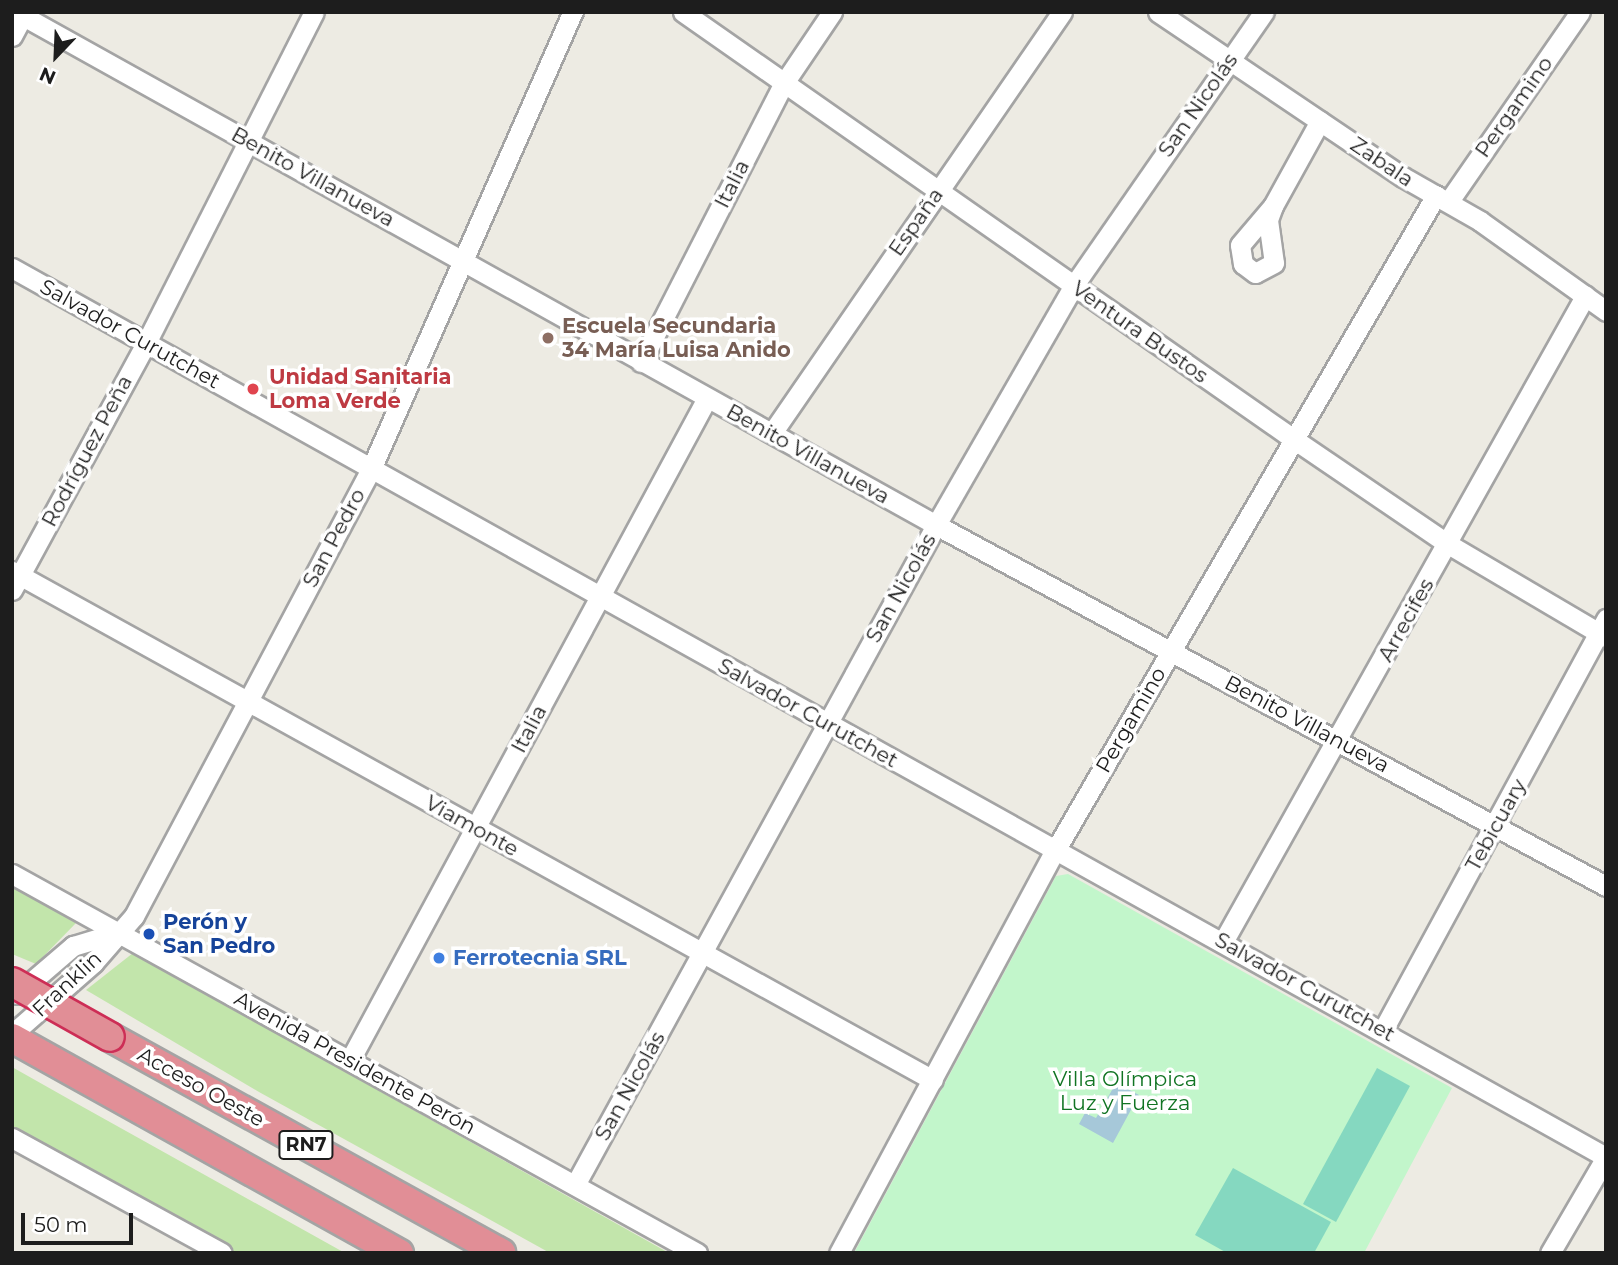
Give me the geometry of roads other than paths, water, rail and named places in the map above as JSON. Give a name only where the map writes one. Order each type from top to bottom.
[{"type":"highway","name":"Acceso Oeste","points":[[12,982],[501,1253]]},
{"type":"highway","name":"RN7","points":[[12,1036],[399,1253]]},
{"type":"street","name":"Rodríguez Peña","points":[[15,579],[146,343],[314,12]]},
{"type":"street","name":"San Pedro","points":[[118,932],[134,916],[371,469],[573,12]]},
{"type":"street","name":"Ventura Bustos","points":[[682,12],[1448,544],[1603,630]]},
{"type":"street","name":"Italia","points":[[641,362],[784,83],[832,12]]},
{"type":"street","name":"España","points":[[772,433],[1062,12]]},
{"type":"street","name":"Zabala","points":[[1158,12],[1320,121],[1442,198],[1606,311]]},
{"type":"street","name":"San Nicolás","points":[[575,1185],[936,525],[1074,285],[1264,12]]},
{"type":"street","name":"Pergamino","points":[[839,1253],[1056,849],[1295,440],[1442,198],[1580,12]]},
{"type":"street","name":"Benito Villanueva","points":[[21,13],[936,525],[1171,653],[1339,739],[1606,886]]},
{"type":"street","points":[[12,36],[21,13]]},
{"type":"street","points":[[1273,206],[1320,121]]},
{"type":"street","name":"Salvador Curutchet","points":[[12,268],[827,724],[1383,1030],[1606,1157]]},
{"type":"street","name":"Arrecifes","points":[[1223,942],[1585,296]]},
{"type":"street","name":"Italia","points":[[350,1060],[707,398]]},
{"type":"street","name":"Viamonte","points":[[15,579],[247,702],[933,1080]]},
{"type":"street","name":"Tebicuary","points":[[1383,1030],[1603,630]]},
{"type":"street","name":"Avenida Presidente Perón","points":[[12,874],[697,1253]]},
{"type":"street","points":[[12,998],[74,946],[118,932]]},
{"type":"street","name":"Franklin","points":[[12,1036],[93,963],[118,932]]},
{"type":"street","points":[[12,1138],[222,1253]]},
{"type":"street","points":[[1550,1253],[1606,1157]]},
{"type":"water","points":[[1116,1083],[1139,1095],[1113,1143],[1079,1124],[1085,1113],[1096,1118]]},
{"type":"place","name":"Escuela Secundaria 34 María Luisa Anido","points":[[548,338]]},
{"type":"place","name":"Unidad Sanitaria Loma Verde","points":[[253,389]]},
{"type":"place","name":"Perón y San Pedro","points":[[149,934]]},
{"type":"place","name":"Ferrotecnia SRL","points":[[439,958]]},
{"type":"park label","name":"Villa Olímpica Luz y Fuerza","points":[[1125,1091]]}]
